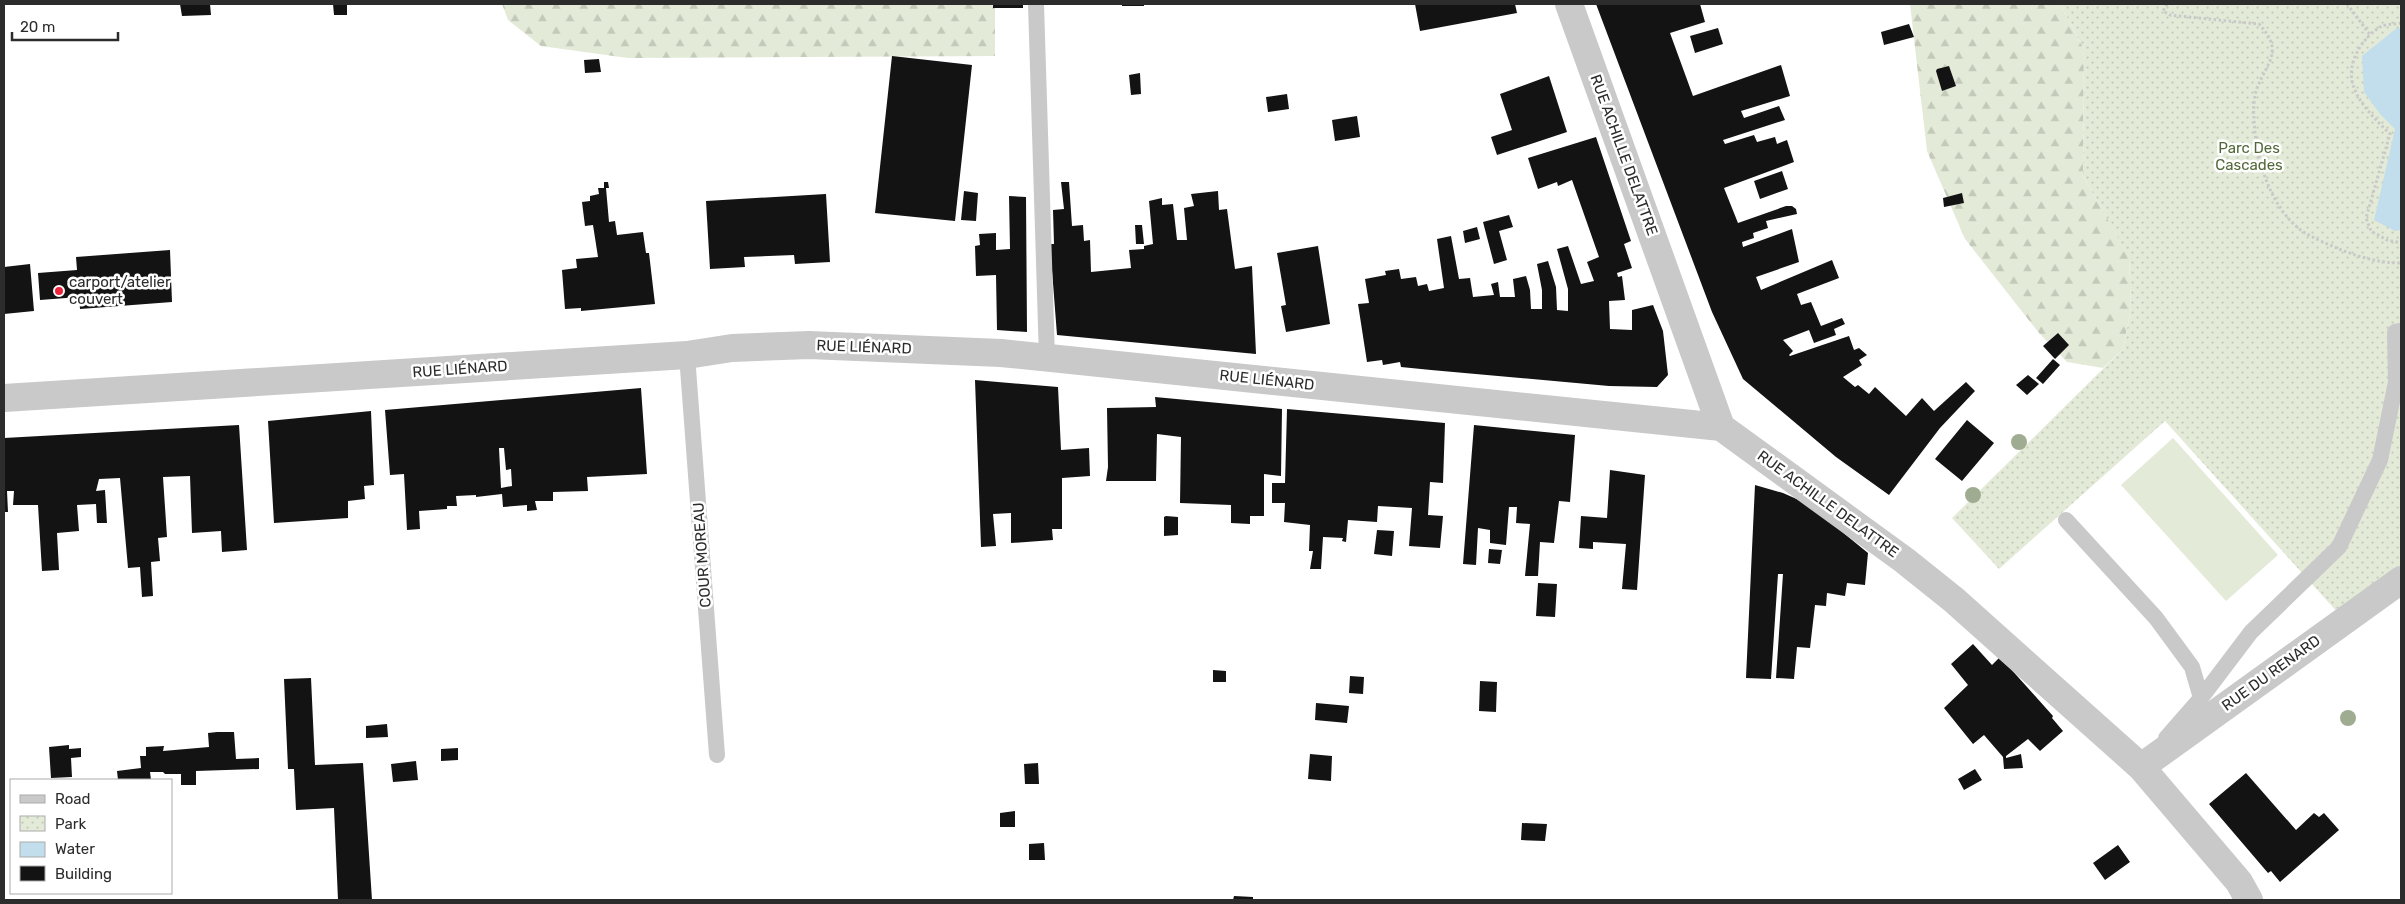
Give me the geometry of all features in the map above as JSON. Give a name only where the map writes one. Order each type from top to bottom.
[{"type":"street","name":"RUE ACHILLE DELATTRE","points":[[1569,4],[1722,427],[1904,560],[1954,600],[2140,767],[2239,882],[2249,900]]},
{"type":"street","name":"RUE LIÉNARD","points":[[4,398],[687,355],[732,348],[809,345],[1001,353],[1722,427]]},
{"type":"street","name":"RUE DU RENARD","points":[[2140,767],[2401,580]]},
{"type":"lane","points":[[1036,4],[1047,358]]},
{"type":"lane","points":[[2140,767],[2201,698],[2251,632],[2339,547],[2380,460],[2396,382],[2395,332],[2401,331]]},
{"type":"lane","name":"COUR MOREAU","points":[[687,355],[717,755]]},
{"type":"lane","points":[[2066,520],[2156,618],[2192,667],[2201,698]]},
{"type":"path","points":[[2167,4],[2163,12],[2170,15],[2260,24],[2273,46],[2271,62],[2256,90],[2254,117],[2257,151],[2267,182],[2282,210],[2304,232],[2333,246],[2358,257],[2401,263]]},
{"type":"path","points":[[2347,4],[2371,36]]},
{"type":"path","points":[[2401,23],[2382,26],[2359,47],[2354,64],[2353,84],[2366,107],[2390,134],[2366,218],[2370,231],[2387,240],[2401,243]]},
{"type":"green space","points":[[502,4],[995,4],[995,56],[628,58],[541,46],[508,20]]},
{"type":"green space","points":[[1910,4],[2060,4],[2084,49],[2083,176],[2129,256],[2131,309],[2123,349],[2103,368],[2067,362],[2039,333],[1965,239],[1927,151]]},
{"type":"green space","name":"Parc Des Cascades","points":[[2060,4],[2401,4],[2401,569],[2339,614],[2165,421],[1999,569],[1952,518],[2123,349],[2131,309],[2129,257],[2083,176],[2084,49]]},
{"type":"green space","points":[[2173,438],[2278,555],[2226,601],[2121,485]]},
{"type":"water","points":[[2397,28],[2401,28],[2401,230],[2395,231],[2374,220],[2395,129],[2380,114],[2364,92],[2362,56]]},
{"type":"building","points":[[180,4],[210,4],[211,15],[182,16]]},
{"type":"building","points":[[333,4],[347,4],[347,15],[334,15]]},
{"type":"building","points":[[993,4],[1023,4],[1023,8],[993,8]]},
{"type":"building","points":[[1122,4],[1144,4],[1144,6],[1122,6]]},
{"type":"building","points":[[1415,4],[1515,4],[1517,13],[1420,31]]},
{"type":"building","points":[[1596,4],[1700,4],[1705,22],[1670,33],[1693,96],[1781,65],[1790,96],[1741,111],[1744,118],[1779,106],[1785,120],[1723,140],[1725,144],[1754,135],[1757,142],[1775,137],[1777,144],[1787,140],[1794,162],[1724,188],[1738,223],[1786,206],[1792,206],[1796,209],[1797,214],[1766,221],[1768,228],[1753,233],[1754,238],[1742,242],[1743,247],[1792,229],[1799,262],[1756,277],[1761,290],[1832,260],[1839,278],[1797,294],[1801,305],[1811,302],[1821,326],[1842,318],[1845,324],[1834,329],[1836,335],[1814,343],[1809,330],[1783,340],[1793,351],[1789,355],[1849,336],[1854,350],[1859,348],[1867,355],[1859,360],[1862,365],[1843,377],[1855,387],[1858,385],[1869,394],[1875,387],[1906,416],[1922,398],[1934,411],[1966,382],[1975,391],[1940,428],[1889,495],[1836,457],[1743,379],[1712,312]]},
{"type":"building","points":[[1909,24],[1914,37],[1884,45],[1881,32]]},
{"type":"building","points":[[1718,28],[1723,44],[1695,53],[1690,36]]},
{"type":"building","points":[[892,56],[972,65],[955,221],[875,213]]},
{"type":"building","points":[[599,59],[601,72],[585,73],[584,60]]},
{"type":"building","points":[[1949,66],[1956,86],[1942,91],[1936,71],[1937,69]]},
{"type":"building","points":[[1140,73],[1141,94],[1131,95],[1129,75]]},
{"type":"building","points":[[1549,76],[1567,132],[1497,155],[1491,137],[1512,130],[1500,94]]},
{"type":"building","points":[[1287,94],[1289,109],[1268,112],[1266,97]]},
{"type":"building","points":[[1357,116],[1360,137],[1335,141],[1332,120]]},
{"type":"building","points":[[1596,137],[1631,241],[1624,244],[1632,268],[1617,273],[1618,277],[1622,276],[1625,300],[1609,301],[1610,329],[1632,330],[1632,310],[1653,305],[1663,331],[1668,375],[1657,387],[1609,386],[1431,370],[1401,367],[1400,362],[1383,365],[1382,360],[1367,362],[1358,304],[1369,303],[1365,279],[1386,275],[1385,271],[1399,269],[1401,279],[1416,277],[1418,286],[1427,284],[1429,291],[1444,288],[1437,239],[1451,236],[1459,279],[1470,278],[1473,297],[1494,295],[1491,284],[1498,282],[1500,297],[1515,297],[1513,279],[1526,276],[1530,290],[1531,309],[1542,309],[1542,290],[1537,264],[1548,261],[1556,287],[1557,310],[1568,311],[1568,289],[1557,249],[1568,246],[1581,284],[1594,281],[1587,262],[1599,257],[1572,180],[1558,186],[1557,182],[1538,189],[1528,158]]},
{"type":"building","points":[[1782,171],[1788,189],[1760,199],[1754,181]]},
{"type":"building","points":[[604,182],[608,182],[609,188],[606,188],[609,222],[615,221],[617,235],[643,232],[646,253],[649,253],[655,304],[581,311],[581,308],[565,309],[562,270],[577,268],[576,259],[598,257],[593,225],[585,226],[582,202],[590,201],[590,196],[599,194],[598,188],[604,188]]},
{"type":"building","points":[[1061,182],[1069,182],[1072,226],[1083,225],[1084,241],[1090,240],[1091,272],[1131,268],[1129,250],[1144,249],[1144,246],[1153,244],[1149,201],[1162,198],[1162,205],[1173,204],[1177,240],[1187,240],[1184,208],[1194,206],[1191,194],[1218,191],[1219,210],[1227,209],[1235,269],[1252,266],[1256,354],[1057,335],[1050,244],[1054,244],[1053,210],[1064,209]]},
{"type":"building","points":[[964,191],[978,193],[976,221],[961,220]]},
{"type":"building","points":[[1962,193],[1964,203],[1944,207],[1943,198]]},
{"type":"building","points":[[826,194],[830,262],[795,264],[794,255],[744,257],[745,267],[710,269],[706,201]]},
{"type":"building","points":[[1009,196],[1026,197],[1027,332],[997,330],[996,275],[976,276],[975,246],[980,245],[979,234],[996,233],[996,250],[1010,249]]},
{"type":"building","points":[[1509,215],[1513,227],[1499,231],[1507,260],[1494,264],[1483,222]]},
{"type":"building","points":[[1135,225],[1142,225],[1144,244],[1136,244]]},
{"type":"building","points":[[1477,227],[1480,239],[1465,243],[1463,231]]},
{"type":"building","points":[[1318,246],[1330,324],[1286,332],[1281,306],[1286,305],[1277,253]]},
{"type":"building","points":[[170,250],[172,302],[80,309],[79,297],[40,300],[38,273],[77,270],[76,257]]},
{"type":"building","points":[[30,264],[34,311],[4,314],[4,267]]},
{"type":"building","points":[[2058,333],[2069,345],[2055,359],[2043,346]]},
{"type":"building","points":[[2053,359],[2060,365],[2043,384],[2036,378]]},
{"type":"building","points":[[2028,375],[2039,384],[2027,395],[2016,385]]},
{"type":"building","points":[[975,380],[1058,387],[1061,450],[1089,448],[1090,476],[1062,478],[1062,529],[1052,529],[1053,540],[1011,543],[1011,513],[993,514],[996,546],[981,547]]},
{"type":"building","points":[[641,388],[647,474],[587,477],[588,491],[553,492],[553,501],[535,501],[537,510],[527,511],[527,505],[503,507],[502,494],[476,497],[476,495],[456,496],[457,506],[447,506],[447,509],[419,511],[420,529],[407,530],[404,474],[390,475],[385,410]],"holes":[[[499,448],[504,448],[506,470],[511,469],[512,486],[501,488]]]},
{"type":"building","points":[[1155,397],[1282,409],[1281,476],[1264,474],[1264,516],[1250,516],[1250,524],[1231,523],[1231,505],[1180,503],[1181,437],[1157,434],[1156,481],[1106,481],[1108,467],[1107,408],[1156,407]]},
{"type":"building","points":[[1287,409],[1445,423],[1443,483],[1430,482],[1428,515],[1443,516],[1440,548],[1409,546],[1412,508],[1378,506],[1377,522],[1348,520],[1346,542],[1342,541],[1343,538],[1323,537],[1321,569],[1310,569],[1313,551],[1309,551],[1310,525],[1284,522],[1285,503],[1272,503],[1272,483],[1285,483]]},
{"type":"building","points":[[371,411],[374,485],[364,486],[365,499],[348,501],[348,518],[274,523],[268,421]]},
{"type":"building","points":[[1967,420],[1994,443],[1962,481],[1935,459]]},
{"type":"building","points":[[239,425],[247,550],[222,552],[221,531],[192,533],[190,476],[163,477],[167,537],[158,538],[160,561],[151,562],[153,596],[142,597],[140,567],[128,568],[120,478],[99,479],[96,491],[105,490],[107,523],[97,523],[96,504],[77,505],[79,531],[57,533],[59,570],[42,571],[38,505],[13,505],[14,491],[7,491],[8,512],[4,512],[4,438]]},
{"type":"building","points":[[1474,425],[1575,435],[1570,502],[1559,501],[1554,543],[1540,542],[1538,576],[1525,576],[1530,524],[1516,523],[1517,507],[1509,507],[1506,545],[1490,543],[1490,530],[1478,528],[1476,565],[1463,564]]},
{"type":"building","points":[[1610,470],[1645,475],[1637,590],[1622,589],[1626,544],[1593,542],[1593,549],[1579,548],[1581,516],[1607,518]]},
{"type":"building","points":[[1755,485],[1783,493],[1808,504],[1868,553],[1865,585],[1847,583],[1845,596],[1827,593],[1826,606],[1815,605],[1810,648],[1797,647],[1794,679],[1776,678],[1783,574],[1778,574],[1771,679],[1746,678]]},
{"type":"building","points":[[1164,517],[1178,517],[1178,535],[1164,536]]},
{"type":"building","points":[[1377,530],[1394,531],[1392,556],[1374,554]]},
{"type":"building","points":[[1489,549],[1502,550],[1500,564],[1488,563]]},
{"type":"building","points":[[1538,583],[1557,584],[1555,617],[1536,616]]},
{"type":"building","points":[[1973,644],[1992,665],[2000,657],[2053,716],[2052,718],[2063,731],[2040,751],[2028,739],[2006,756],[2006,758],[2021,754],[2023,768],[2004,769],[2003,757],[1984,735],[1973,744],[1944,708],[1968,685],[1951,664]]},
{"type":"building","points":[[1213,670],[1226,671],[1226,682],[1213,682]]},
{"type":"building","points":[[1350,676],[1364,677],[1363,694],[1349,693]]},
{"type":"building","points":[[311,678],[315,765],[363,763],[372,900],[338,900],[334,808],[296,810],[294,769],[288,769],[284,679]]},
{"type":"building","points":[[1480,681],[1497,682],[1496,712],[1479,711]]},
{"type":"building","points":[[1316,703],[1349,706],[1347,723],[1315,720]]},
{"type":"building","points":[[387,724],[388,737],[366,738],[366,726]]},
{"type":"building","points":[[234,732],[236,759],[259,758],[259,769],[196,771],[196,785],[181,785],[181,774],[165,774],[163,772],[150,772],[151,779],[118,779],[117,771],[141,768],[140,756],[146,756],[146,747],[164,746],[163,751],[209,747],[208,733]]},
{"type":"building","points":[[69,745],[69,749],[81,748],[81,757],[71,758],[72,777],[51,778],[49,747]]},
{"type":"building","points":[[458,748],[458,760],[441,761],[441,749]]},
{"type":"building","points":[[1310,754],[1332,756],[1331,781],[1308,779]]},
{"type":"building","points":[[416,761],[418,780],[393,782],[391,764]]},
{"type":"building","points":[[1038,763],[1039,784],[1025,784],[1024,764]]},
{"type":"building","points":[[1975,769],[1982,780],[1964,790],[1958,779]]},
{"type":"building","points":[[2246,773],[2296,830],[2314,813],[2319,817],[2324,813],[2339,830],[2280,882],[2271,871],[2268,873],[2209,804]]},
{"type":"building","points":[[1015,811],[1015,827],[1000,827],[1000,813]]},
{"type":"building","points":[[1522,823],[1547,824],[1545,841],[1521,840]]},
{"type":"building","points":[[1044,843],[1045,860],[1029,860],[1029,844]]},
{"type":"building","points":[[2118,845],[2130,862],[2105,880],[2093,863]]},
{"type":"building","points":[[1234,896],[1253,897],[1253,900],[1233,900]]},
{"type":"place","name":"carport/atelier couvert","points":[[59,291]]}]
